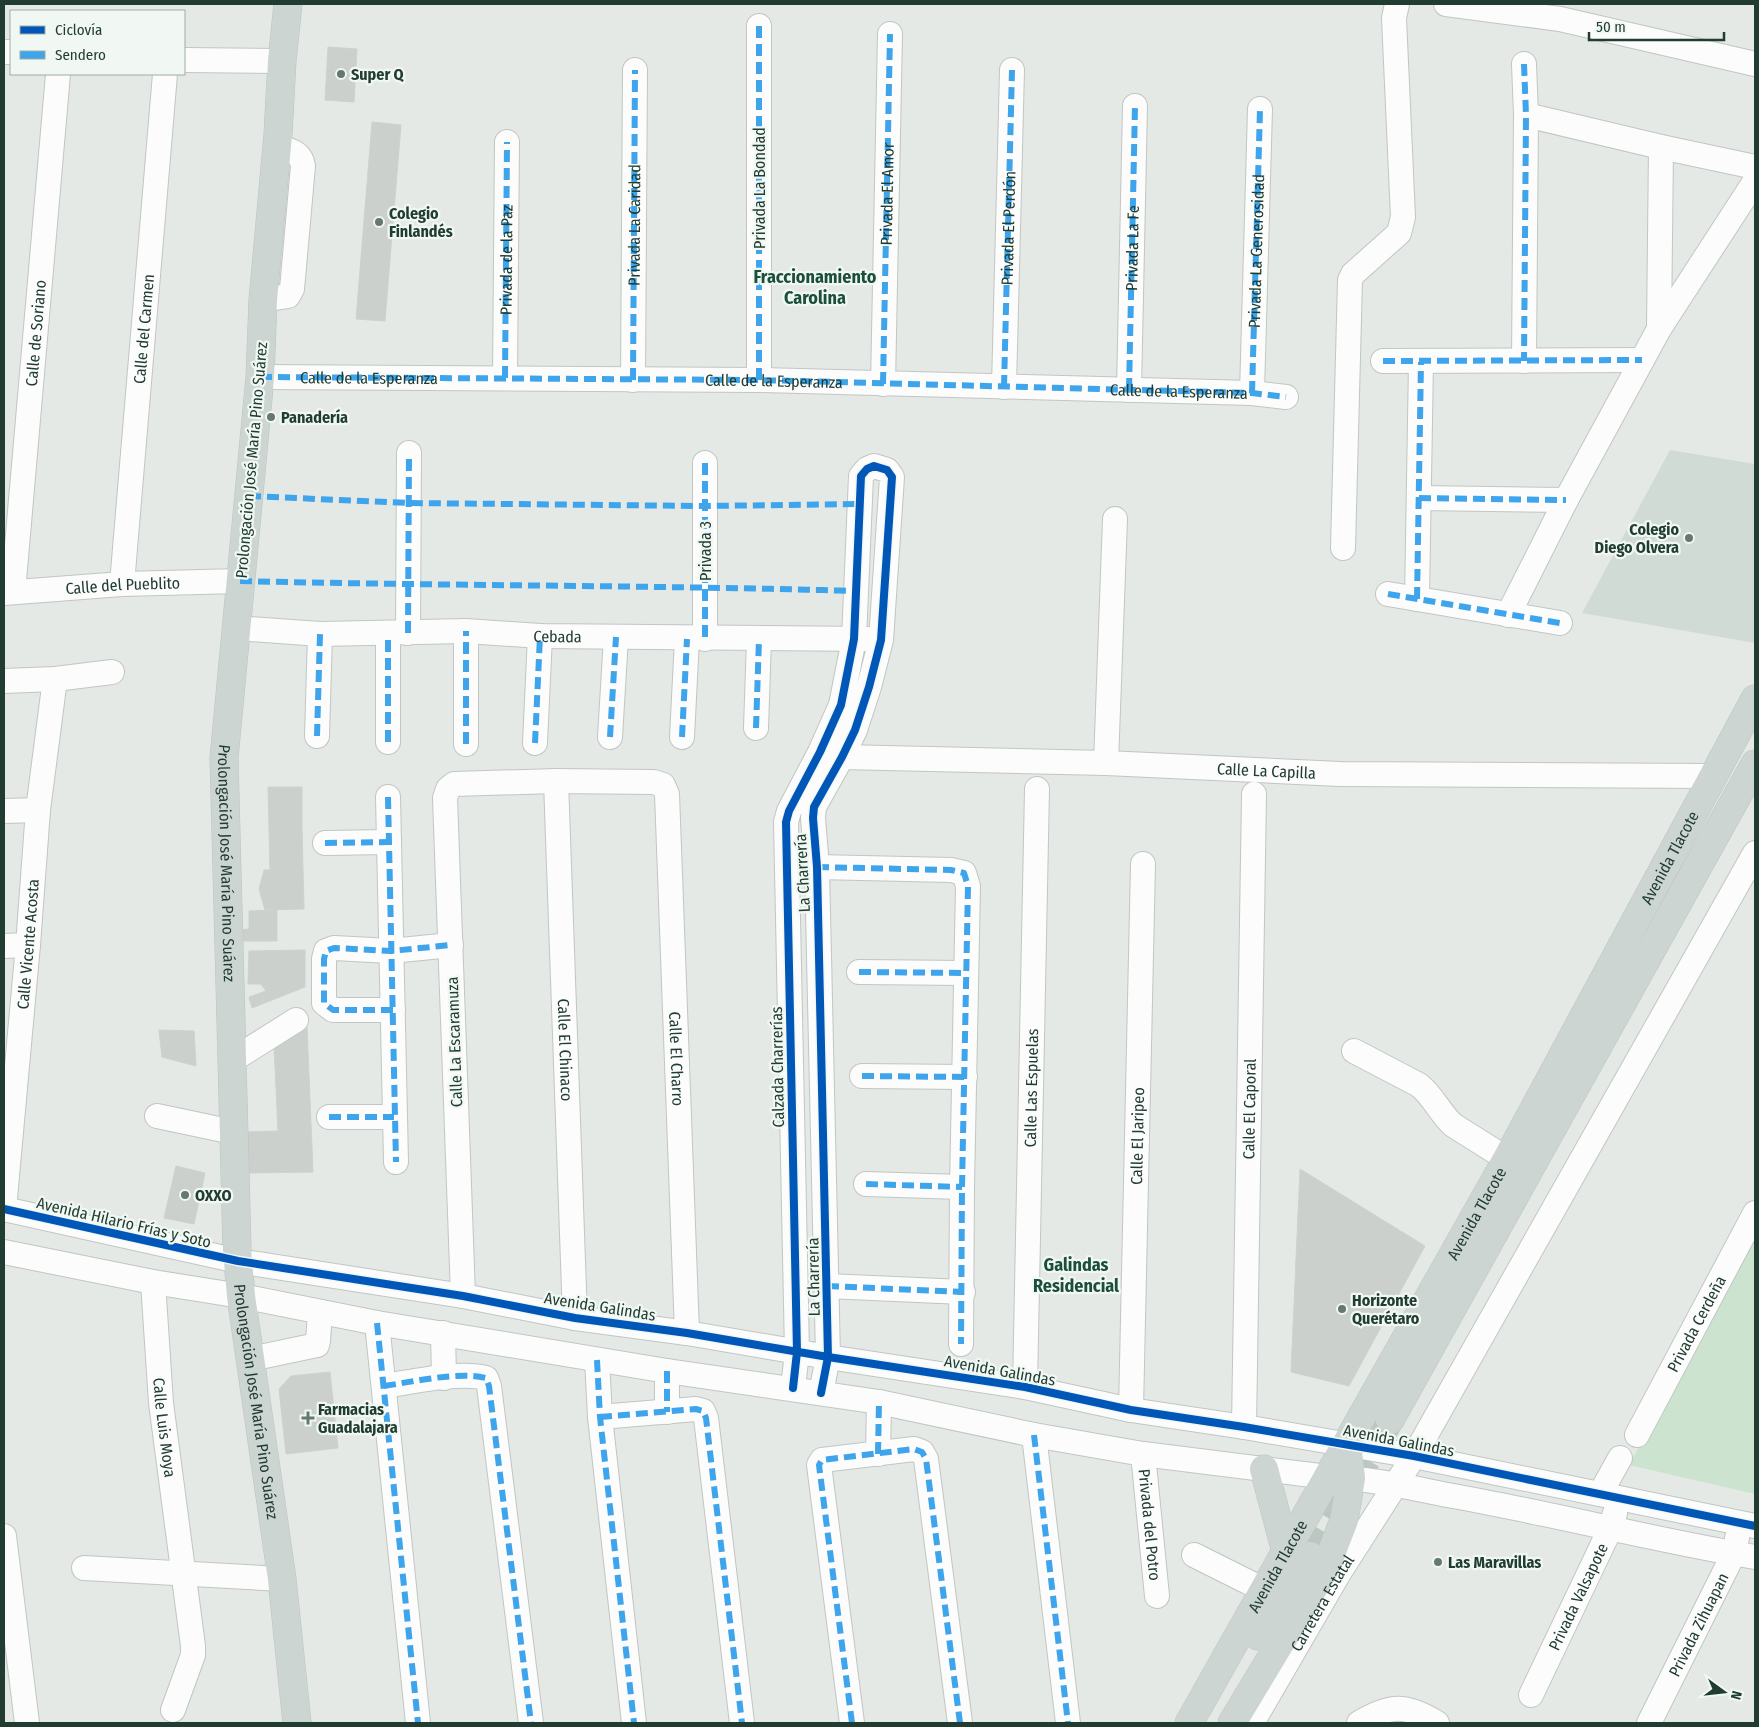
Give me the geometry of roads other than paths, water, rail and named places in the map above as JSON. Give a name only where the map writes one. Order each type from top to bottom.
[{"type":"main road","name":"Prolongación José María Pino Suárez","points":[[288,4],[263,300],[260,377],[224,758],[238,1261],[241,1296],[282,1579],[297,1723]]},
{"type":"main road","name":"Avenida Tlacote","points":[[1208,1723],[1250,1648],[1340,1477],[1347,1444],[1507,1159],[1755,699]]},
{"type":"main road","name":"Avenida Tlacote","points":[[1390,1420],[1755,764]]},
{"type":"main road","points":[[1264,1469],[1298,1554]]},
{"type":"main road","points":[[1208,1723],[1326,1567],[1344,1520],[1340,1477]]},
{"type":"main road","name":"Avenida Tlacote","points":[[1208,1723],[1264,1590],[1298,1554]]},
{"type":"street","points":[[1343,548],[1350,280],[1352,274],[1399,233],[1403,217],[1394,18],[1397,4]]},
{"type":"street","points":[[1446,4],[1560,19],[1755,64]]},
{"type":"street","name":"Privada La Bondad","points":[[759,26],[760,380]]},
{"type":"street","name":"Privada El Amor","points":[[883,384],[890,34]]},
{"type":"street","points":[[185,60],[282,61]]},
{"type":"street","points":[[1524,64],[1526,114],[1524,361]]},
{"type":"street","name":"Privada La Caridad","points":[[633,380],[635,70]]},
{"type":"street","name":"Privada El Perdón","points":[[1004,387],[1012,70]]},
{"type":"street","name":"Calle de Soriano","points":[[8,592],[58,75]]},
{"type":"street","name":"Calle del Carmen","points":[[122,584],[165,75]]},
{"type":"street","name":"Privada La Fe","points":[[1129,390],[1135,106]]},
{"type":"street","name":"Privada La Generosidad","points":[[1252,393],[1260,109]]},
{"type":"street","points":[[1526,114],[1661,147],[1755,167]]},
{"type":"street","name":"Privada de la Paz","points":[[505,378],[507,142]]},
{"type":"street","points":[[1658,329],[1661,147]]},
{"type":"street","points":[[1508,615],[1566,500],[1658,329],[1753,191]]},
{"type":"street","points":[[1383,361],[1642,360]]},
{"type":"street","points":[[1417,599],[1422,362]]},
{"type":"street","name":"Calle de la Esperanza","points":[[260,377],[760,380],[1252,393],[1286,396]]},
{"type":"street","points":[[388,742],[398,633],[409,452]]},
{"type":"street","name":"Privada 3","points":[[682,737],[696,639],[705,463]]},
{"type":"street","name":"La Charrería","points":[[822,1393],[828,1357],[827,1286],[817,867],[813,818],[814,807],[831,754],[854,730],[870,686],[881,640],[892,477],[887,470],[874,466],[861,476],[854,638]]},
{"type":"street","points":[[1419,498],[1566,500]]},
{"type":"street","points":[[1106,763],[1115,519]]},
{"type":"street","name":"Calle del Pueblito","points":[[8,592],[122,584],[240,581]]},
{"type":"street","points":[[1388,594],[1560,623]]},
{"type":"street","name":"Cebada","points":[[236,628],[320,634],[466,631],[540,636],[696,639],[854,638],[881,640]]},
{"type":"street","points":[[466,631],[466,744]]},
{"type":"street","points":[[318,736],[320,634]]},
{"type":"street","points":[[535,743],[540,636]]},
{"type":"street","points":[[610,738],[616,637]]},
{"type":"street","points":[[831,754],[854,638]]},
{"type":"street","points":[[756,728],[759,639]]},
{"type":"street","points":[[4,681],[55,679],[112,672]]},
{"type":"street","name":"Calle Vicente Acosta","points":[[4,1209],[38,810],[55,679]]},
{"type":"street","name":"Calle La Capilla","points":[[831,754],[1106,763],[1340,774],[1712,776]]},
{"type":"street","name":"Calzada Charrerías","points":[[792,1388],[797,1352],[786,822],[789,811],[831,754]]},
{"type":"street","name":"Calle El Charro","points":[[556,781],[654,782],[663,785],[668,794],[687,1333]]},
{"type":"street","name":"Calle La Escaramuza","points":[[463,1296],[445,798],[448,789],[454,784],[556,781]]},
{"type":"street","name":"Calle El Chinaco","points":[[556,781],[575,1318]]},
{"type":"street","name":"Calle Las Espuelas","points":[[1025,1387],[1037,789]]},
{"type":"street","name":"Calle El Caporal","points":[[1244,1427],[1254,794]]},
{"type":"street","points":[[388,797],[396,1162]]},
{"type":"street","points":[[4,811],[38,810]]},
{"type":"street","points":[[325,843],[389,842]]},
{"type":"street","name":"Carretera Estatal","points":[[1252,1723],[1338,1573],[1414,1456],[1755,853]]},
{"type":"street","name":"Calle El Jaripeo","points":[[1131,1410],[1143,864]]},
{"type":"street","points":[[817,867],[951,870],[964,873],[968,886],[962,1186],[962,1344]]},
{"type":"street","points":[[4,946],[28,945]]},
{"type":"street","points":[[393,1010],[333,1010],[324,1003],[324,959],[326,951],[334,948],[391,951],[451,945]]},
{"type":"street","points":[[859,972],[966,973]]},
{"type":"street","points":[[232,1062],[296,1020]]},
{"type":"street","points":[[1354,1051],[1419,1085],[1426,1090],[1446,1119],[1507,1159]]},
{"type":"street","points":[[862,1076],[965,1077]]},
{"type":"street","points":[[157,1116],[233,1132]]},
{"type":"street","points":[[329,1117],[394,1117]]},
{"type":"street","points":[[866,1184],[962,1186]]},
{"type":"street","name":"Avenida Hilario Frías y Soto","points":[[4,1209],[238,1261]]},
{"type":"street","name":"Privada Cerdeña","points":[[1637,1435],[1755,1213]]},
{"type":"street","points":[[4,1252],[153,1282],[241,1296],[377,1323],[597,1360],[879,1402],[1034,1435],[1143,1454],[1340,1477],[1396,1486],[1510,1506],[1745,1555]]},
{"type":"street","name":"Avenida Galindas","points":[[238,1261],[463,1296],[575,1318],[687,1333],[1025,1387],[1131,1410],[1414,1456],[1748,1524]]},
{"type":"street","name":"Calle Luis Moya","points":[[153,1282],[161,1403],[193,1655],[172,1710]]},
{"type":"street","points":[[827,1286],[963,1292]]},
{"type":"street","points":[[250,1359],[316,1345],[318,1341],[320,1312]]},
{"type":"street","points":[[377,1323],[418,1723]]},
{"type":"street","points":[[443,1333],[444,1378]]},
{"type":"street","points":[[597,1360],[600,1417],[634,1723]]},
{"type":"street","points":[[667,1371],[667,1412]]},
{"type":"street","points":[[384,1386],[476,1375],[486,1378],[489,1386],[531,1723]]},
{"type":"street","points":[[878,1454],[879,1402]]},
{"type":"street","points":[[600,1417],[696,1409],[703,1411],[706,1418],[742,1723]]},
{"type":"street","points":[[1034,1435],[1068,1723]]},
{"type":"street","points":[[852,1723],[819,1465],[822,1460],[914,1449],[922,1452],[926,1459],[960,1723]]},
{"type":"street","name":"Privada del Potro","points":[[1143,1454],[1157,1596]]},
{"type":"street","points":[[1610,1496],[1620,1458]]},
{"type":"street","points":[[1510,1506],[1517,1477]]},
{"type":"street","name":"Privada Valsapote","points":[[1531,1695],[1611,1527],[1610,1496]]},
{"type":"street","name":"Privada Zihuapan","points":[[1649,1723],[1745,1555],[1748,1524]]},
{"type":"street","points":[[4,1536],[12,1661],[27,1723]]},
{"type":"street","points":[[1194,1555],[1264,1590]]},
{"type":"street","points":[[84,1568],[282,1579]]},
{"type":"street","points":[[1359,1723],[1390,1708],[1422,1714],[1437,1723]]},
{"type":"tunnel","points":[[1310,1556],[1390,1420]]},
{"type":"place","name":"Super Q","points":[[341,74]]},
{"type":"place","name":"Colegio Finlandés","points":[[379,222]]},
{"type":"place","name":"Panadería","points":[[271,417]]},
{"type":"place","name":"Colegio Diego Olvera","points":[[1689,538]]},
{"type":"place","name":"OXXO","points":[[185,1195]]},
{"type":"place","name":"Horizonte Querétaro","points":[[1342,1309]]},
{"type":"place","name":"Farmacias Guadalajara","points":[[308,1418]]},
{"type":"place","name":"Las Maravillas","points":[[1438,1562]]},
{"type":"district","name":"Fraccionamiento Carolina","points":[[815,287]]},
{"type":"district","name":"Galindas Residencial","points":[[1076,1275]]}]
